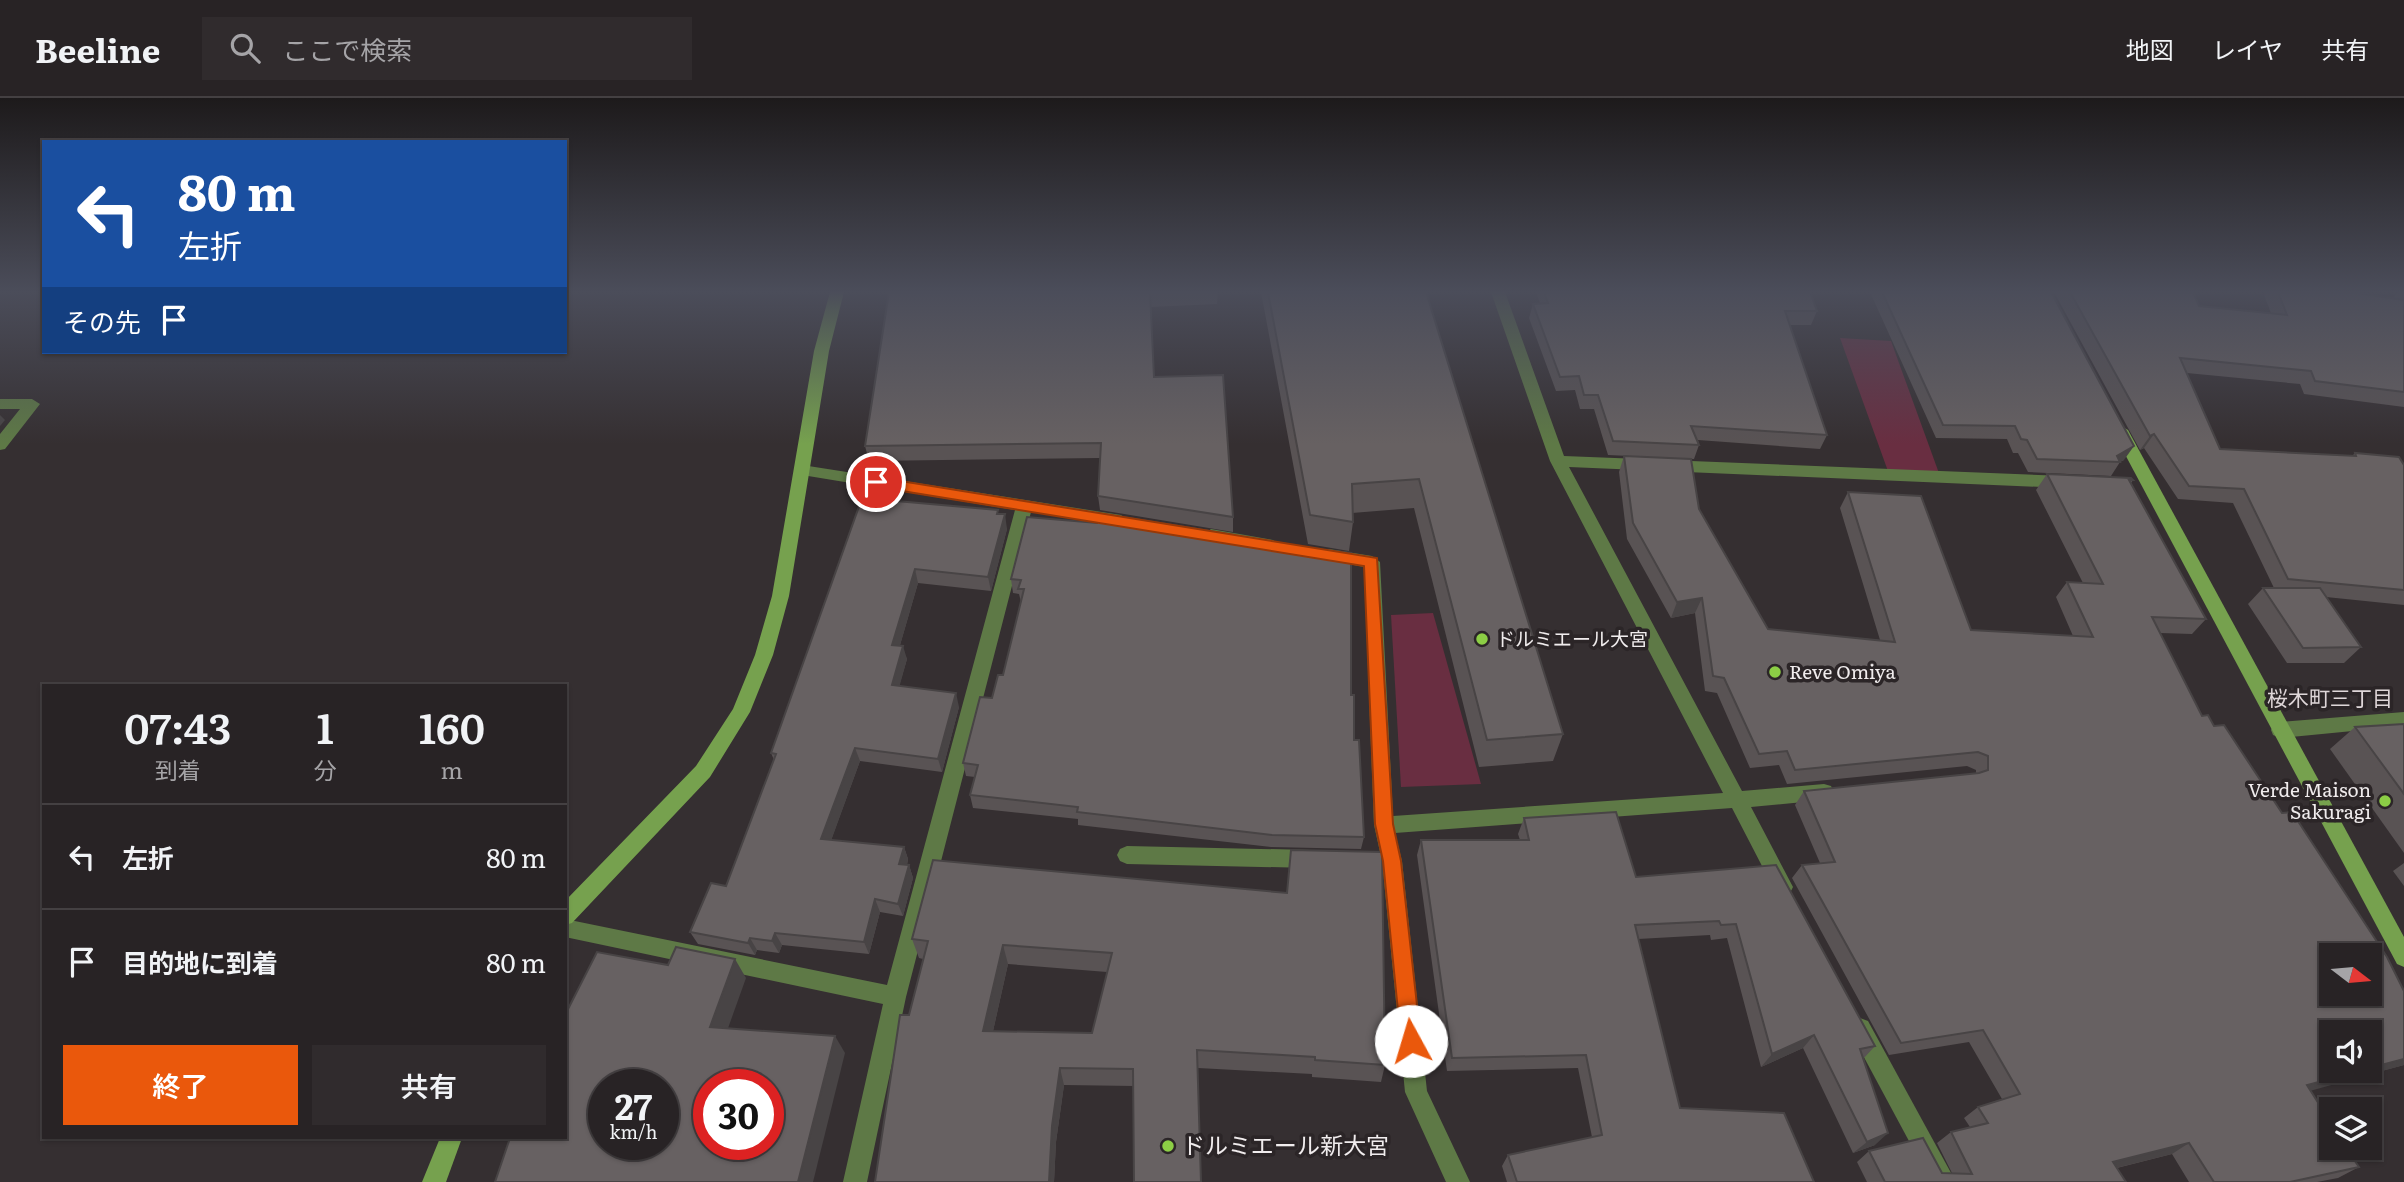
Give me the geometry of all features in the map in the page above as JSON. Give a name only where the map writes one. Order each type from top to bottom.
[{"type":"street","points":[[567,914],[708,766],[747,699],[769,641],[796,516],[809,410],[825,343]]},
{"type":"street","points":[[1516,343],[1558,461],[1794,908]]},
{"type":"street","points":[[0,404],[32,404],[0,445]]},
{"type":"street","points":[[2115,419],[2142,485],[2404,957]]},
{"type":"street","points":[[1558,461],[2079,482]]},
{"type":"street","points":[[803,470],[1140,524]]},
{"type":"street","points":[[855,1182],[895,997],[1024,507]]},
{"type":"street","points":[[1193,532],[1289,548]]},
{"type":"street","points":[[1317,553],[1372,562],[1385,861],[1416,1093],[1458,1182]]},
{"type":"street","points":[[2280,730],[2404,719]]},
{"type":"street","points":[[1384,824],[1736,800],[1845,789]]},
{"type":"street","points":[[1127,855],[1336,860]]},
{"type":"street","points":[[567,928],[895,997]]},
{"type":"street","points":[[1853,1015],[1944,1182]]},
{"type":"street","points":[[435,1182],[451,1139]]},
{"type":"shaded area","points":[[1842,343],[1892,343],[1940,476],[1889,474]]},
{"type":"shaded area","points":[[1433,613],[1481,784],[1401,787],[1391,615]]},
{"type":"building","points":[[881,343],[1152,343],[1154,377],[1223,375],[1233,517],[1098,496],[1101,443],[865,446]]},
{"type":"building","name":"ドルミエール大宮","points":[[1278,343],[1442,343],[1563,734],[1487,740],[1419,479],[1352,484],[1353,522],[1310,515]]},
{"type":"building","points":[[1547,343],[1796,343],[1827,435],[1691,426],[1699,445],[1613,441],[1598,395],[1584,395],[1579,376],[1560,377]]},
{"type":"building","points":[[1905,343],[2078,343],[2134,446],[2117,456],[2120,462],[2037,459],[2027,440],[2021,439],[2015,426],[1943,425]]},
{"type":"building","points":[[2098,343],[2404,343],[2404,392],[2315,381],[2311,371],[2180,358],[2220,449],[2399,457],[2404,465],[2404,590],[2288,579],[2244,489],[2189,486],[2154,434],[2150,436]]},
{"type":"building","points":[[1624,456],[1691,459],[1699,509],[1768,629],[1895,642],[1848,492],[1921,496],[1971,630],[2093,637],[2067,582],[2103,584],[2047,474],[2131,478],[2133,480],[2129,480],[2206,619],[2152,617],[2202,716],[2208,715],[2214,726],[2224,725],[2282,813],[2292,812],[2378,943],[2319,943],[2319,1006],[2382,1006],[2382,949],[2404,991],[2404,1059],[2382,1065],[2382,1020],[2319,1020],[2319,1082],[2307,1085],[2319,1104],[2319,1160],[2354,1160],[2359,1167],[2290,1182],[2214,1182],[2189,1143],[2113,1162],[2126,1182],[1885,1182],[1869,1151],[1923,1138],[1942,1173],[1972,1174],[1951,1132],[1988,1123],[1978,1107],[2020,1094],[1983,1030],[1901,1043],[1802,865],[1835,862],[1804,791],[1979,773],[1988,770],[1988,756],[1978,752],[1795,770],[1787,751],[1759,754],[1724,678],[1713,676],[1702,598],[1677,602],[1633,523]]},
{"type":"building","points":[[862,498],[998,510],[997,514],[1005,514],[988,577],[915,569],[892,645],[903,646],[892,685],[956,693],[938,759],[855,748],[821,839],[904,847],[899,864],[909,865],[898,904],[875,899],[864,942],[775,933],[772,941],[750,938],[748,943],[690,932],[711,883],[726,886],[776,754],[771,753]]},
{"type":"building","points":[[1097,513],[1234,535],[1235,540],[1351,553],[1351,695],[1354,695],[1354,740],[1359,740],[1364,837],[1272,835],[1077,812],[1078,807],[970,795],[978,765],[963,763],[980,697],[992,698],[998,675],[1003,675],[1024,589],[1018,589],[1021,580],[1011,579],[1027,517],[1097,523]]},
{"type":"building","points":[[2263,588],[2320,588],[2361,647],[2303,648]]},
{"type":"building","points":[[2404,724],[2404,794],[2355,727]]},
{"type":"building","points":[[1616,812],[1636,877],[1776,865],[1875,1046],[1860,1049],[1888,1133],[1867,1142],[1814,1035],[1772,1054],[1736,924],[1721,925],[1719,921],[1635,925],[1680,1108],[1784,1113],[1814,1182],[1517,1182],[1508,1155],[1602,1135],[1586,1055],[1452,1058],[1421,840],[1529,840],[1524,818]]},
{"type":"building","points":[[1291,850],[1382,852],[1385,1065],[1315,1060],[1315,1057],[1197,1050],[1201,1182],[1134,1182],[1133,1069],[1060,1068],[1052,1126],[1049,1182],[875,1182],[900,1015],[909,1015],[928,941],[912,939],[933,860],[1287,893]],"holes":[[[1003,945],[1112,953],[1092,1033],[983,1031]]]},
{"type":"building","points":[[676,947],[735,959],[710,1027],[835,1036],[798,1182],[495,1182],[510,1139],[567,1139],[567,1011],[597,952],[668,965]]},
{"type":"place","name":"ドルミエール大宮","points":[[1482,639]]},
{"type":"place","name":"Reve Omiya","points":[[1775,672]]},
{"type":"place","name":"Verde Maison Sakuragi","points":[[2385,801]]},
{"type":"place","name":"ドルミエール新大宮","points":[[1168,1146]]},
{"type":"district","name":"桜木町三丁目","points":[[2330,699]]},
{"type":"route","points":[[876,482],[1372,562],[1384,824],[1392,861],[1411,1041]]}]
